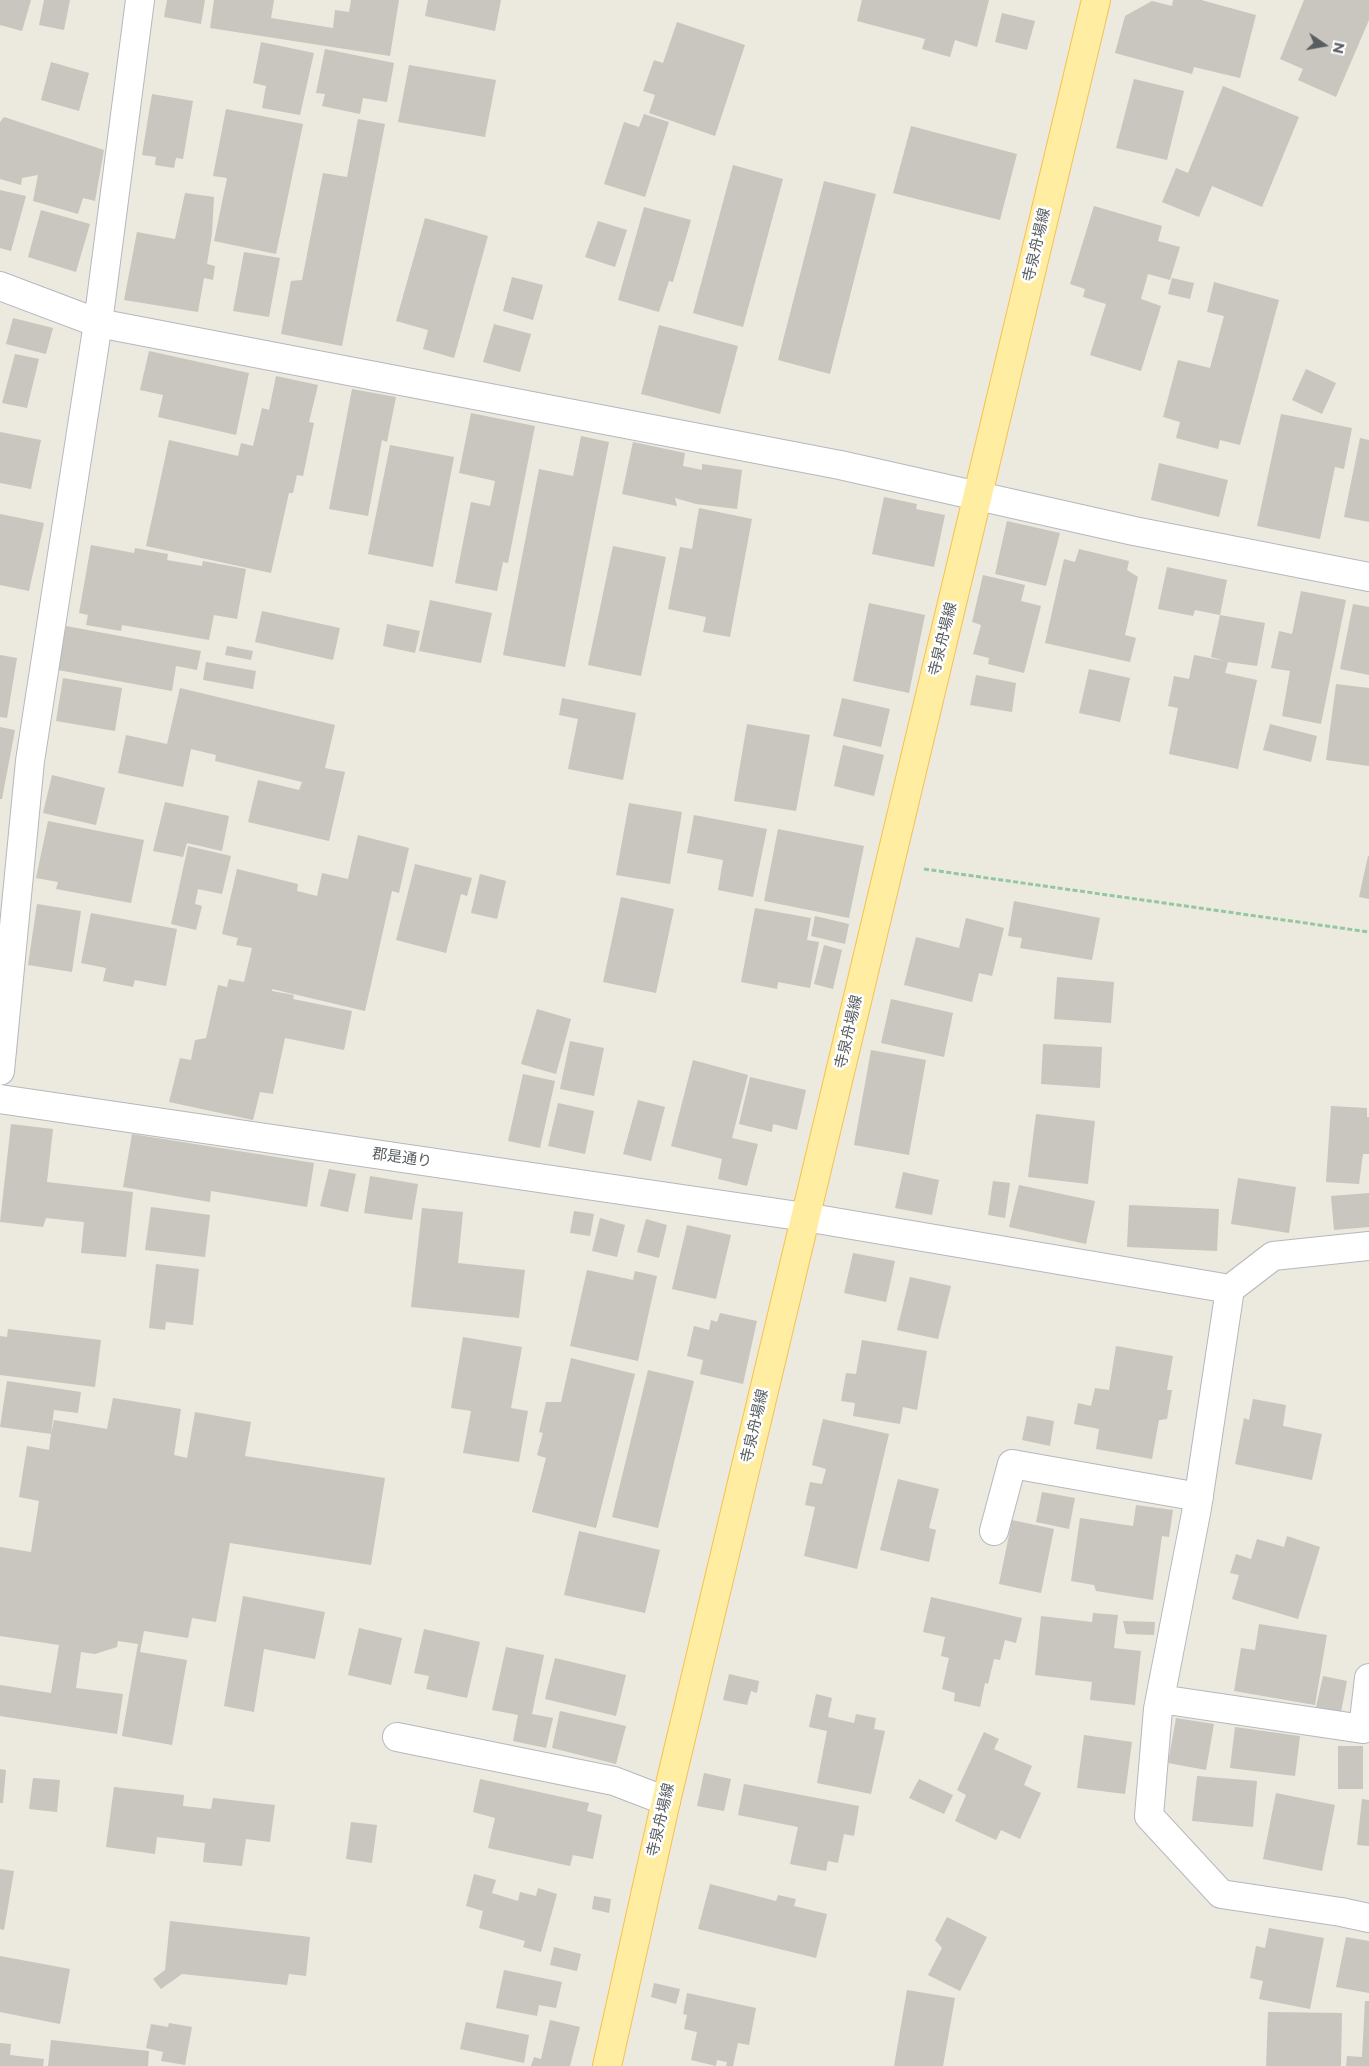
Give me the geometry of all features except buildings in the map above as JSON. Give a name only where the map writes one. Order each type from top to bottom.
[{"type":"main road","name":"寺泉舟場線","points":[[607,2066],[666,1801],[1096,0]]},
{"type":"street","points":[[0,1071],[30,761],[98,323],[140,0]]},
{"type":"street","points":[[0,286],[98,323],[840,465],[1143,533],[1369,577]]},
{"type":"street","name":"郡是通り","points":[[0,1099],[805,1217],[1230,1289]]},
{"type":"street","points":[[1369,1246],[1273,1256],[1230,1289],[1199,1497],[1160,1699],[1149,1816],[1221,1894],[1369,1918]]},
{"type":"street","points":[[994,1531],[1012,1464],[1199,1497]]},
{"type":"street","points":[[1160,1699],[1363,1729],[1369,1678]]},
{"type":"street","points":[[397,1737],[614,1781],[666,1801]]},
{"type":"path","points":[[889,864],[1369,932]]}]
